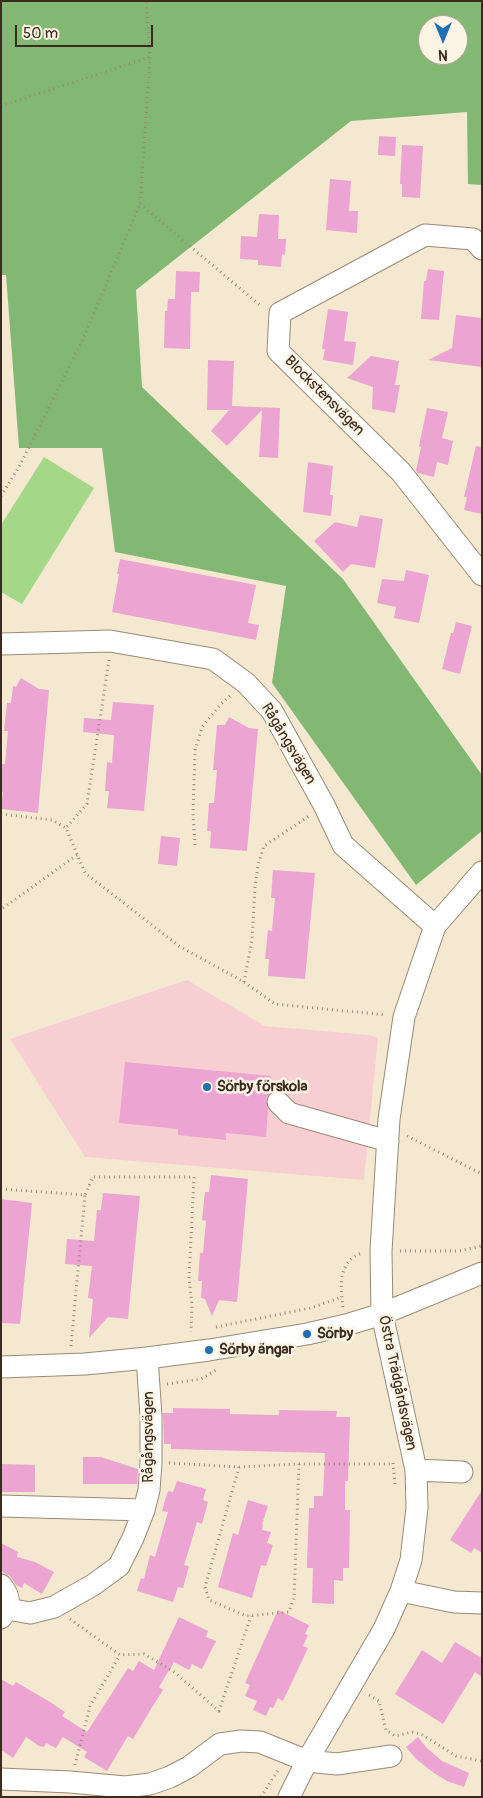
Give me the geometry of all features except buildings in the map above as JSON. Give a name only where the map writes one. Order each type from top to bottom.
[{"type":"street","points":[[280,313],[425,235],[473,239],[482,249]]},
{"type":"street","name":"Blockstensvägen","points":[[280,313],[278,351],[401,472],[482,575]]},
{"type":"street","name":"Rågångsvägen","points":[[1,644],[110,642],[213,659],[246,683],[272,711],[324,806],[343,846],[435,926]]},
{"type":"street","name":"Östra Trädgårdsvägen","points":[[288,1797],[298,1757],[384,1629],[401,1591],[411,1560],[417,1508],[416,1470],[382,1314],[381,1251],[389,1119],[404,1016],[435,926],[482,872]]},
{"type":"street","points":[[278,1102],[289,1113],[388,1141]]},
{"type":"street","points":[[1,1367],[85,1364],[147,1358],[307,1334],[382,1314],[482,1273]]},
{"type":"street","name":"Rågångsvägen","points":[[5,1613],[30,1613],[54,1607],[93,1585],[119,1566],[133,1538],[144,1510],[149,1490],[151,1462],[147,1358]]},
{"type":"street","points":[[416,1470],[462,1472]]},
{"type":"street","points":[[1,1506],[144,1510]]},
{"type":"street","points":[[1,1585],[9,1596],[5,1613]]},
{"type":"street","points":[[401,1591],[454,1602],[482,1603]]},
{"type":"street","points":[[1,1779],[125,1787],[150,1784],[189,1767],[220,1744],[241,1741],[260,1742],[298,1757],[337,1764],[391,1756]]},
{"type":"path","points":[[1,496],[19,467],[83,339],[140,204],[150,57],[146,1]]},
{"type":"path","points":[[1,106],[150,57]]},
{"type":"path","points":[[140,204],[260,306],[280,313]]},
{"type":"path","points":[[66,828],[87,804],[110,642]]},
{"type":"path","points":[[195,845],[193,814],[195,750],[202,727],[220,705],[246,683]]},
{"type":"path","points":[[244,982],[252,940],[257,872],[264,846],[324,806]]},
{"type":"path","points":[[1,814],[52,820],[66,828],[85,873],[179,946],[244,982],[275,1004],[404,1016]]},
{"type":"path","points":[[3,908],[77,855]]},
{"type":"path","points":[[389,1119],[408,1137],[482,1174]]},
{"type":"path","points":[[71,1346],[85,1195],[93,1177],[194,1177],[188,1278],[192,1305],[191,1332]]},
{"type":"path","points":[[1,1189],[85,1195]]},
{"type":"path","points":[[346,1325],[340,1283],[342,1272],[356,1254],[381,1251],[459,1251],[482,1246]]},
{"type":"path","points":[[215,1327],[310,1308],[342,1297]]},
{"type":"path","points":[[182,1333],[195,1331]]},
{"type":"path","points":[[62,1347],[80,1346]]},
{"type":"path","points":[[149,1387],[201,1378],[226,1365]]},
{"type":"path","points":[[391,1455],[396,1492]]},
{"type":"path","points":[[151,1462],[239,1467],[299,1464],[393,1464]]},
{"type":"path","points":[[239,1467],[205,1588],[209,1600],[246,1616],[251,1616],[288,1612],[294,1598],[299,1464]]},
{"type":"path","points":[[54,1607],[120,1655],[144,1654],[173,1670],[219,1711],[251,1616]]},
{"type":"path","points":[[70,1782],[90,1706],[120,1655]]},
{"type":"path","points":[[369,1695],[379,1701],[386,1730],[394,1736],[412,1732],[421,1734],[456,1756],[482,1761]]},
{"type":"path","points":[[261,1797],[298,1757]]},
{"type":"shaded area","name":"Sörby förskola","points":[[187,980],[265,1026],[369,1035],[378,1038],[364,1180],[85,1157],[10,1039]]},
{"type":"green space","points":[[1,1],[482,1],[482,185],[468,184],[467,112],[351,121],[136,290],[142,387],[343,579],[482,775],[482,831],[416,885],[272,683],[286,586],[115,552],[102,448],[19,448],[6,275],[1,275]]},
{"type":"green space","points":[[44,457],[94,488],[22,604],[1,592],[1,525]]},
{"type":"place","name":"Sörby förskola","points":[[207,1087]]},
{"type":"place","name":"Sörby","points":[[307,1334]]},
{"type":"place","name":"Sörby ängar","points":[[209,1350]]}]
